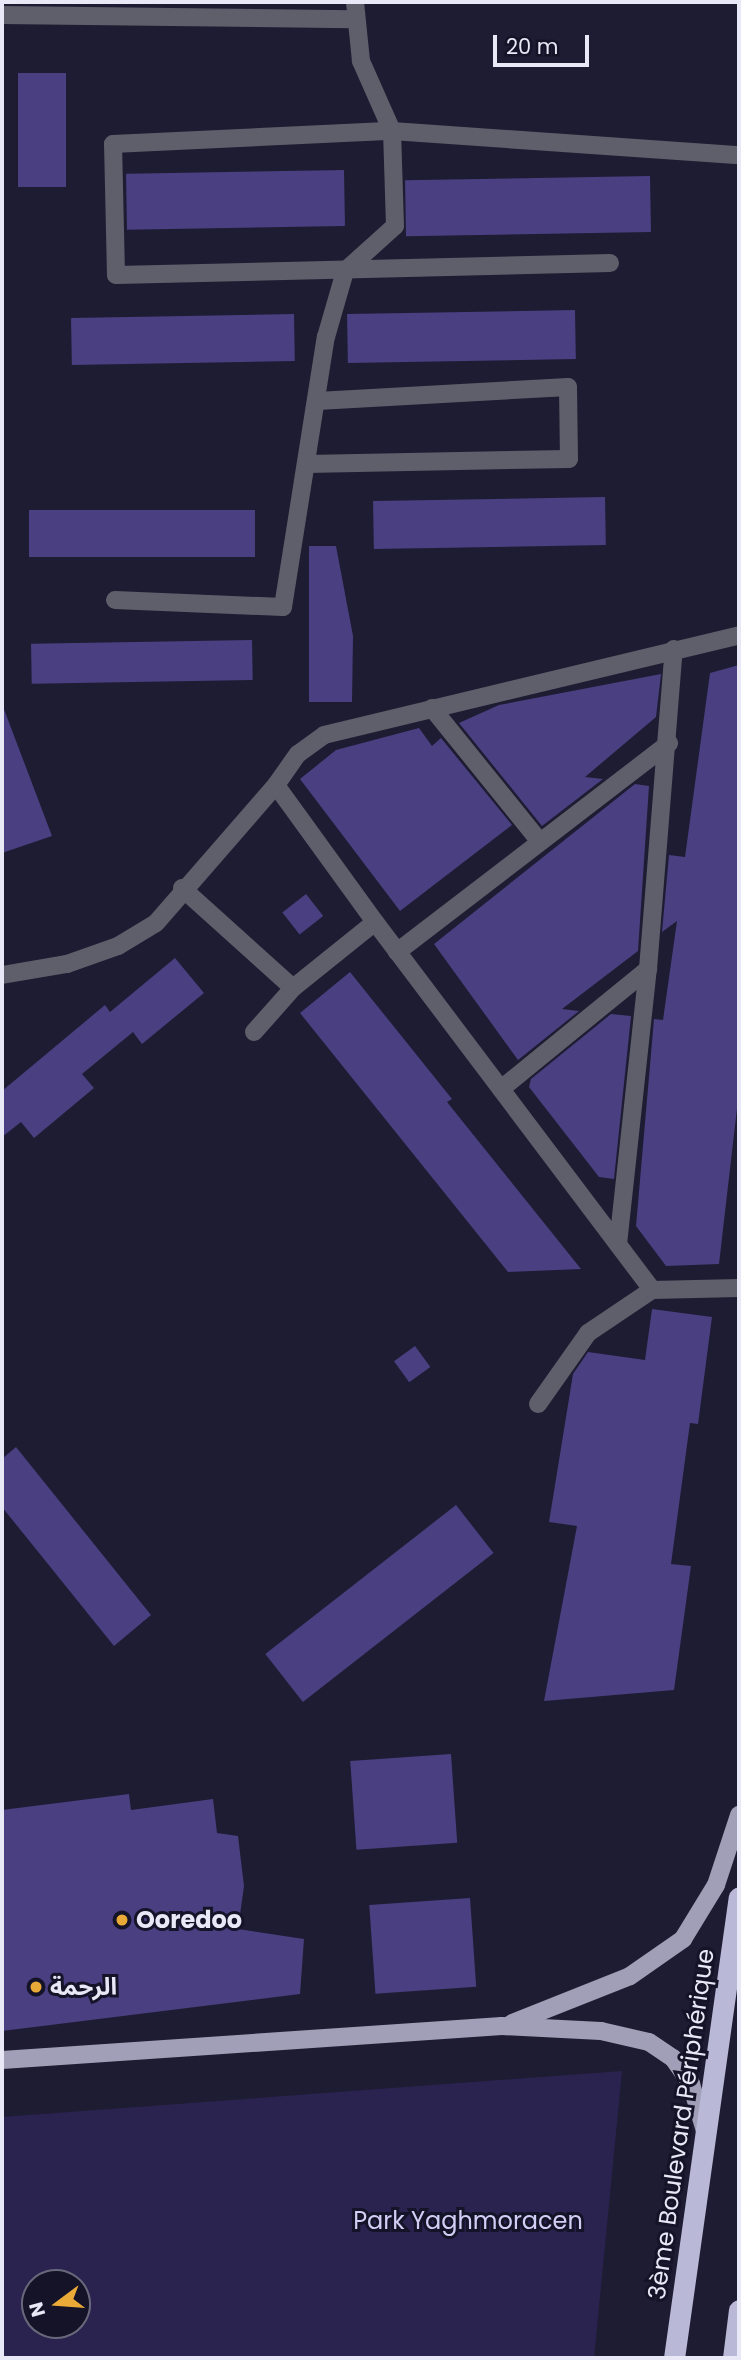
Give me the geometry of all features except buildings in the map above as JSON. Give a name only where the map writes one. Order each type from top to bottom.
[{"type":"highway","name":"3ème Boulevard Périphérique","points":[[674,2358],[739,1898]]},
{"type":"highway","points":[[733,2358],[739,2311]]},
{"type":"main road","points":[[502,2026],[631,1976],[682,1939],[716,1885],[739,1815]]},
{"type":"main road","points":[[2,2060],[502,2026],[601,2031],[649,2042],[673,2058],[691,2084],[705,2133]]},
{"type":"street","points":[[2,15],[355,10],[361,61],[392,131],[395,226],[345,271],[317,401],[283,607],[115,600]]},
{"type":"street","points":[[610,264],[116,275],[113,144],[392,131],[739,155]]},
{"type":"street","points":[[306,464],[569,459],[568,387],[317,401]]},
{"type":"street","points":[[2,975],[67,964],[118,946],[156,923],[181,888],[276,785],[298,754],[324,735],[739,635]]},
{"type":"street","points":[[618,1244],[648,969],[669,743],[674,649]]},
{"type":"street","points":[[432,708],[540,842]]},
{"type":"street","points":[[397,952],[669,743]]},
{"type":"street","points":[[276,785],[397,952],[652,1290]]},
{"type":"street","points":[[181,888],[293,988]]},
{"type":"street","points":[[254,1032],[293,988],[375,922]]},
{"type":"street","points":[[501,1089],[648,969]]},
{"type":"street","points":[[538,1404],[588,1333],[652,1290],[739,1288]]},
{"type":"green space","name":"Park Yaghmoracen","points":[[622,2071],[594,2358],[2,2358],[2,2117]]},
{"type":"place","name":"Ooredoo","points":[[122,1920]]},
{"type":"place","name":"الرحمة","points":[[36,1987]]}]
